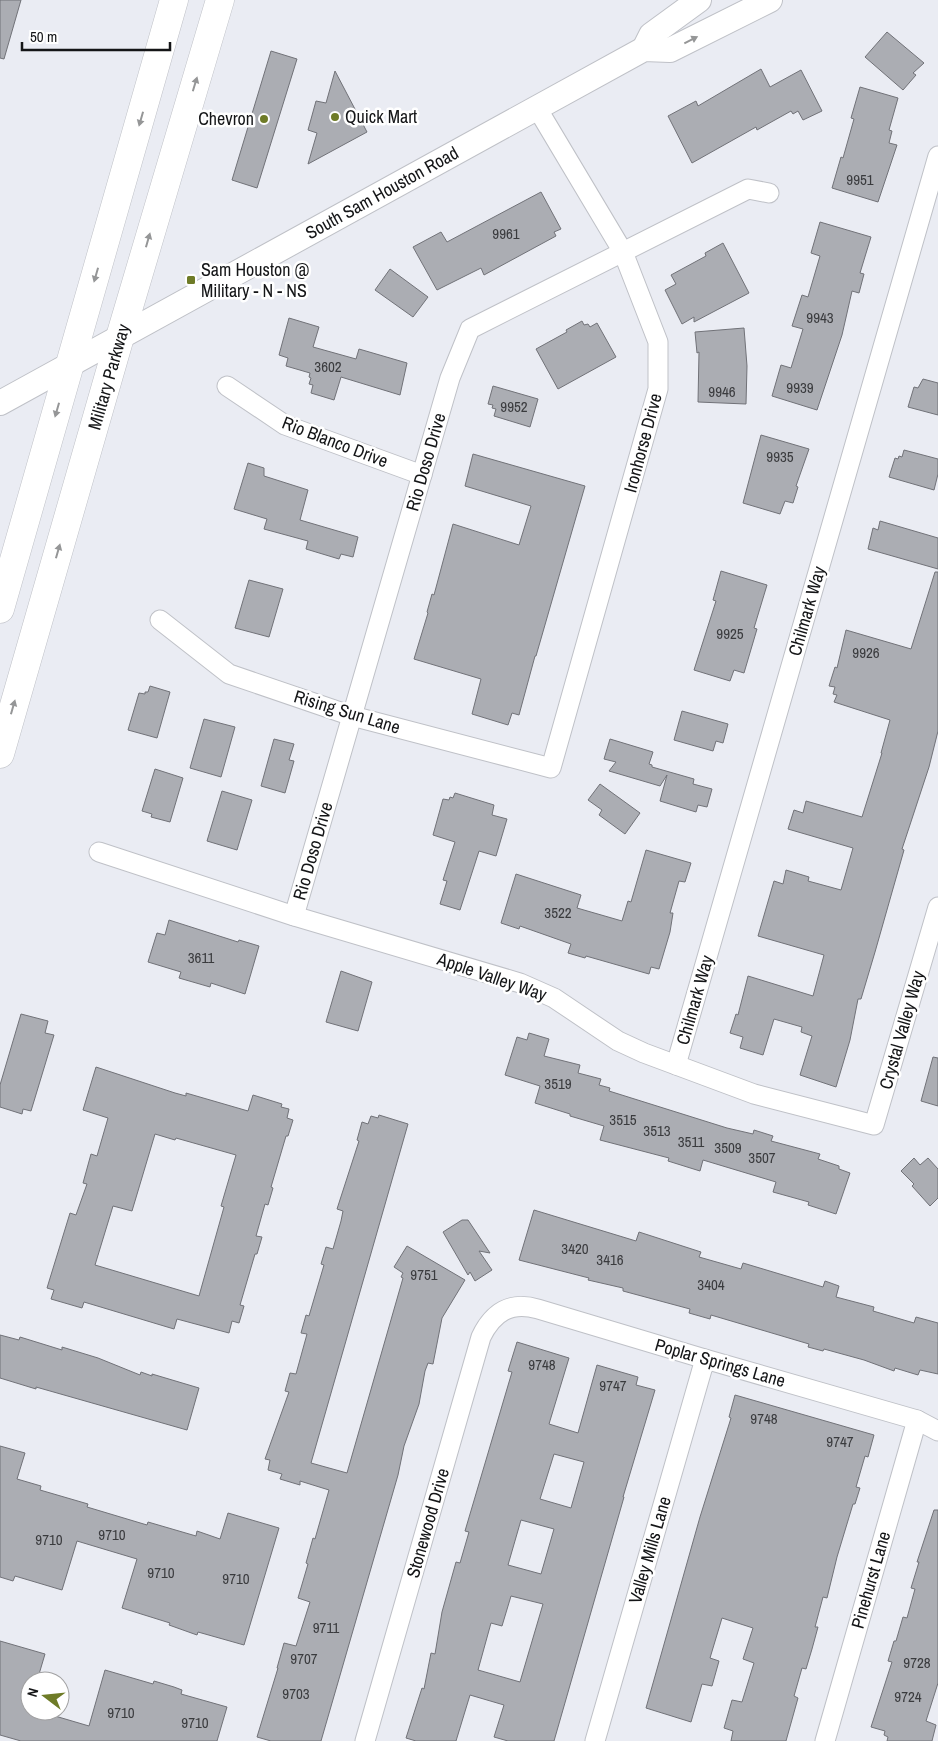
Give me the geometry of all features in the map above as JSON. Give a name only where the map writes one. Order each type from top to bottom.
[{"type":"main road","points":[[0,609],[174,0]]},
{"type":"main road","name":"Military Parkway","points":[[0,754],[120,337],[220,0]]},
{"type":"street","name":"South Sam Houston Road","points":[[0,403],[644,49],[651,35],[700,0]]},
{"type":"street","points":[[644,49],[670,50],[770,0]]},
{"type":"street","name":"Ironhorse Drive","points":[[537,108],[623,252],[658,342],[658,389],[551,768]]},
{"type":"street","name":"Chilmark Way","points":[[676,1065],[938,156]]},
{"type":"street","name":"Rio Doso Drive","points":[[294,916],[450,378],[470,329],[748,189],[769,193]]},
{"type":"street","name":"Rio Blanco Drive","points":[[227,386],[285,425],[422,474]]},
{"type":"street","name":"Rising Sun Lane","points":[[160,620],[229,674],[352,716],[551,768]]},
{"type":"street","name":"Apple Valley Way","points":[[99,852],[294,916],[520,984],[554,998],[618,1041],[676,1065],[754,1094],[874,1125]]},
{"type":"street","name":"Crystal Valley Way","points":[[874,1125],[938,907]]},
{"type":"street","name":"Poplar Springs Lane","points":[[501,1312],[525,1305],[917,1420],[938,1431]]},
{"type":"street","name":"Stonewood Drive","points":[[365,1741],[482,1337],[487,1324],[501,1312]]},
{"type":"street","name":"Valley Mills Lane","points":[[595,1741],[705,1359]]},
{"type":"street","name":"Pinehurst Lane","points":[[825,1741],[917,1420]]},
{"type":"building","points":[[0,0],[21,0],[4,59],[0,58]]},
{"type":"building","points":[[887,32],[924,63],[913,73],[916,75],[903,90],[865,57]]},
{"type":"building","name":"Chevron","points":[[271,51],[297,59],[257,188],[232,180]]},
{"type":"building","points":[[761,69],[770,87],[801,70],[822,111],[803,120],[798,111],[793,114],[791,111],[757,130],[756,127],[692,163],[668,116],[696,101],[698,106]]},
{"type":"building","name":"Quick Mart","points":[[335,71],[367,132],[308,164],[317,133],[308,130],[316,101],[326,103]]},
{"type":"building","points":[[860,87],[898,98],[889,130],[892,131],[889,143],[897,145],[878,202],[832,188],[854,119],[851,118]]},
{"type":"building","points":[[541,192],[561,229],[554,232],[556,236],[484,275],[481,268],[437,290],[413,247],[441,232],[447,242]]},
{"type":"building","points":[[820,222],[871,237],[860,273],[864,274],[859,293],[852,291],[842,335],[817,410],[772,396],[781,365],[791,368],[803,329],[792,326],[802,295],[808,297],[820,256],[811,253]]},
{"type":"building","points":[[723,243],[749,293],[694,322],[694,317],[682,324],[665,290],[676,284],[671,275],[706,256],[705,253]]},
{"type":"building","points":[[390,269],[428,297],[413,317],[375,290]]},
{"type":"building","points":[[289,318],[319,327],[313,347],[356,359],[359,349],[407,363],[400,395],[341,377],[334,400],[311,393],[313,385],[309,384],[310,373],[286,366],[288,358],[279,355]]},
{"type":"building","points":[[582,321],[584,325],[588,324],[590,327],[597,323],[616,357],[558,389],[536,349],[567,332],[566,330]]},
{"type":"building","points":[[744,328],[747,366],[746,404],[698,402],[699,352],[697,353],[695,332]]},
{"type":"building","points":[[923,379],[938,383],[938,415],[908,407],[914,387],[918,388]]},
{"type":"building","points":[[493,386],[538,399],[530,427],[494,416],[496,409],[492,408],[493,405],[488,404]]},
{"type":"building","points":[[761,435],[809,449],[796,486],[798,487],[793,503],[785,501],[780,514],[743,503]]},
{"type":"building","points":[[904,450],[938,459],[938,474],[934,490],[889,477],[895,458],[902,457]]},
{"type":"building","points":[[473,454],[585,486],[519,715],[512,713],[508,725],[472,714],[481,679],[414,659],[453,524],[519,545],[531,506],[465,486]]},
{"type":"building","points":[[248,463],[264,468],[264,476],[308,490],[300,520],[358,537],[353,557],[341,554],[339,559],[306,549],[308,541],[264,529],[267,519],[234,509]]},
{"type":"building","points":[[880,521],[938,538],[938,569],[868,549],[873,528],[878,530]]},
{"type":"building","points":[[721,571],[767,585],[754,628],[757,629],[744,673],[734,670],[730,681],[694,670],[716,601],[713,600]]},
{"type":"building","points":[[935,572],[938,572],[938,731],[929,767],[902,849],[904,850],[861,999],[858,999],[850,1040],[836,1087],[800,1075],[812,1036],[801,1032],[802,1027],[774,1019],[763,1055],[740,1048],[743,1037],[730,1033],[736,1014],[738,1015],[748,976],[813,996],[824,955],[758,936],[774,881],[783,884],[786,870],[809,877],[808,881],[841,890],[853,848],[788,829],[794,810],[803,813],[806,801],[862,817],[890,720],[834,702],[837,695],[833,694],[835,687],[829,686],[835,667],[837,668],[846,630],[911,649]]},
{"type":"building","points":[[249,580],[283,589],[269,637],[235,628]]},
{"type":"building","points":[[150,686],[170,692],[157,738],[128,730],[139,693],[145,694]]},
{"type":"building","points":[[682,711],[728,724],[723,743],[716,741],[713,751],[674,740]]},
{"type":"building","points":[[204,719],[235,727],[221,777],[190,768]]},
{"type":"building","points":[[274,739],[294,744],[289,760],[294,761],[285,793],[261,786]]},
{"type":"building","points":[[610,739],[653,752],[649,764],[652,767],[694,779],[693,784],[712,789],[707,807],[698,805],[696,812],[660,801],[667,775],[660,786],[609,771],[616,762],[604,759]]},
{"type":"building","points":[[155,769],[183,778],[170,822],[151,817],[152,814],[142,811]]},
{"type":"building","points":[[600,784],[640,813],[625,834],[599,815],[602,810],[588,800]]},
{"type":"building","points":[[222,791],[252,800],[237,850],[207,841]]},
{"type":"building","points":[[455,793],[494,805],[492,815],[507,819],[496,856],[479,851],[460,910],[440,904],[447,881],[443,880],[455,842],[433,835],[443,799],[449,800],[450,797],[453,798]]},
{"type":"building","points":[[646,850],[691,863],[685,882],[679,881],[670,913],[673,913],[670,932],[659,969],[651,967],[649,974],[586,956],[585,958],[568,953],[571,944],[520,926],[519,929],[501,923],[516,874],[581,895],[577,908],[622,921],[628,901],[631,902]]},
{"type":"building","points":[[169,920],[238,942],[239,940],[259,946],[245,994],[211,983],[210,987],[179,978],[181,972],[148,962],[157,933],[165,935]]},
{"type":"building","points":[[341,971],[372,982],[358,1031],[326,1022]]},
{"type":"building","points":[[21,1014],[48,1021],[45,1033],[54,1035],[31,1111],[23,1109],[22,1114],[0,1107],[0,1085]]},
{"type":"building","points":[[529,1033],[549,1039],[544,1056],[580,1065],[578,1073],[601,1079],[599,1085],[610,1088],[609,1091],[727,1128],[753,1134],[754,1130],[773,1136],[771,1141],[820,1154],[818,1159],[839,1166],[839,1169],[850,1173],[836,1214],[808,1205],[809,1202],[773,1192],[776,1182],[703,1160],[700,1171],[668,1161],[669,1158],[600,1140],[604,1126],[535,1103],[540,1086],[505,1075],[517,1037],[527,1040]]},
{"type":"building","points":[[933,1057],[938,1058],[938,1106],[921,1101]]},
{"type":"building","points":[[96,1067],[175,1093],[186,1096],[186,1093],[248,1111],[253,1095],[282,1104],[281,1107],[289,1109],[287,1118],[293,1120],[288,1136],[286,1136],[271,1187],[273,1188],[268,1205],[265,1204],[256,1236],[262,1237],[240,1305],[244,1306],[239,1323],[232,1321],[229,1333],[177,1319],[174,1329],[84,1302],[82,1308],[51,1299],[54,1290],[47,1288],[70,1213],[76,1215],[87,1184],[83,1183],[91,1154],[97,1156],[108,1118],[83,1110]],"holes":[[[155,1134],[175,1140],[176,1138],[236,1155],[221,1206],[224,1207],[199,1296],[95,1265],[113,1206],[132,1211]]]},
{"type":"building","points":[[379,1115],[408,1124],[311,1463],[347,1473],[403,1278],[401,1277],[403,1273],[394,1267],[407,1246],[465,1280],[442,1318],[433,1364],[428,1363],[425,1371],[419,1404],[404,1446],[398,1475],[321,1741],[271,1741],[257,1737],[284,1643],[296,1646],[310,1602],[298,1598],[313,1538],[315,1539],[329,1490],[300,1481],[300,1485],[280,1479],[282,1474],[268,1470],[270,1460],[265,1459],[289,1392],[285,1391],[290,1373],[296,1374],[307,1334],[301,1333],[306,1315],[309,1316],[324,1265],[321,1264],[326,1247],[333,1249],[343,1211],[337,1209],[359,1141],[357,1140],[362,1122],[368,1124],[371,1116],[378,1118]]},
{"type":"building","points":[[914,1158],[920,1165],[928,1158],[938,1169],[938,1198],[930,1206],[912,1186],[914,1184],[901,1171]]},
{"type":"building","points":[[534,1210],[636,1241],[639,1232],[701,1252],[699,1257],[741,1269],[743,1263],[823,1287],[825,1281],[839,1286],[836,1297],[874,1307],[873,1311],[914,1323],[916,1317],[938,1323],[938,1374],[920,1370],[918,1375],[895,1368],[894,1371],[864,1360],[824,1349],[823,1351],[808,1347],[809,1344],[711,1315],[710,1319],[689,1313],[690,1309],[623,1291],[623,1288],[519,1260]]},
{"type":"building","points":[[462,1220],[468,1220],[490,1253],[479,1251],[492,1270],[475,1281],[470,1272],[468,1275],[443,1232]]},
{"type":"building","points":[[0,1335],[19,1340],[20,1337],[62,1350],[62,1347],[98,1358],[140,1375],[141,1372],[152,1376],[152,1374],[199,1388],[187,1430],[0,1378]]},
{"type":"building","points":[[517,1342],[569,1358],[549,1424],[578,1433],[597,1365],[638,1377],[636,1385],[655,1390],[554,1741],[508,1741],[494,1737],[504,1705],[470,1695],[456,1741],[416,1741],[406,1738],[422,1688],[424,1689],[431,1653],[435,1654],[442,1612],[456,1562],[460,1563],[469,1532],[465,1531],[512,1372],[508,1371]],"holes":[[[554,1454],[584,1462],[571,1508],[540,1499]],[[521,1520],[554,1529],[541,1574],[508,1565]],[[511,1596],[543,1604],[520,1682],[478,1670],[491,1623],[502,1626]]]},
{"type":"building","points":[[735,1395],[874,1435],[868,1457],[865,1456],[856,1487],[860,1488],[855,1504],[853,1504],[837,1557],[827,1598],[823,1597],[815,1627],[818,1627],[806,1669],[802,1668],[794,1696],[798,1698],[786,1741],[731,1741],[733,1731],[724,1728],[732,1700],[742,1702],[754,1663],[743,1659],[753,1628],[722,1618],[710,1658],[719,1661],[712,1686],[702,1684],[691,1722],[646,1708],[700,1517],[731,1418],[729,1417]]},
{"type":"building","points":[[0,1446],[25,1453],[17,1479],[41,1486],[40,1490],[88,1504],[87,1507],[147,1525],[148,1522],[196,1536],[197,1531],[220,1539],[228,1513],[279,1528],[244,1645],[198,1632],[197,1635],[169,1625],[170,1623],[122,1608],[137,1559],[77,1541],[62,1590],[15,1576],[13,1581],[0,1577]]},
{"type":"building","points":[[934,1510],[938,1510],[938,1683],[926,1721],[936,1725],[932,1741],[887,1741],[888,1737],[884,1735],[885,1731],[871,1727],[892,1662],[888,1661],[894,1641],[896,1641],[903,1617],[907,1618],[915,1589],[911,1588],[919,1562],[917,1562]]},
{"type":"building","points":[[0,1641],[45,1654],[40,1671],[20,1671],[20,1721],[70,1720],[89,1726],[105,1670],[153,1684],[154,1681],[174,1687],[182,1690],[181,1694],[227,1707],[217,1741],[21,1741],[0,1735]]},
{"type":"place","name":"Quick Mart","points":[[335,117]]},
{"type":"place","name":"Chevron","points":[[264,119]]},
{"type":"place","name":"Sam Houston @ Military - N - NS","points":[[191,280]]}]
